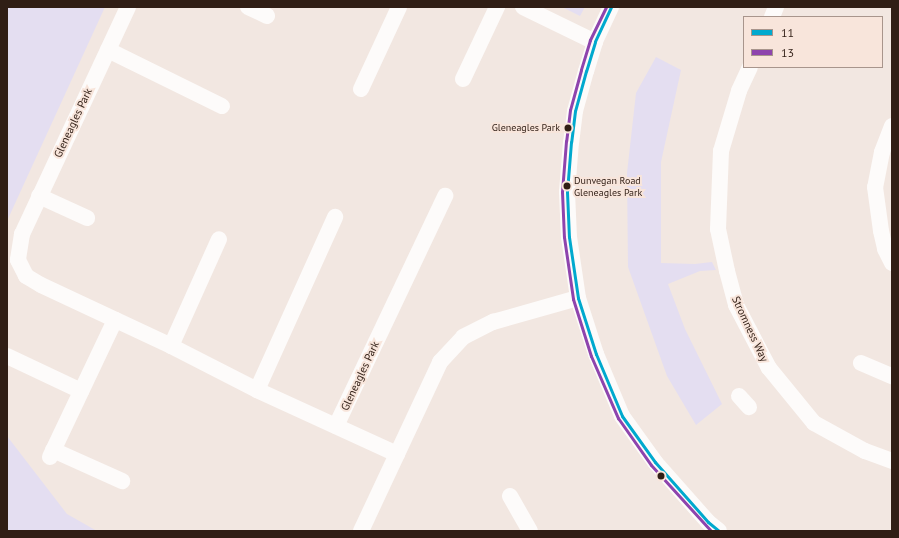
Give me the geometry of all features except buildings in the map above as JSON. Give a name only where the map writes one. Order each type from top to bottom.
[{"type":"street","name":"Gleneagles Park","points":[[128,7],[22,234],[18,260],[26,276],[41,286],[171,346],[257,390],[398,454]]},
{"type":"street","points":[[248,7],[267,16]]},
{"type":"street","points":[[361,89],[399,7]]},
{"type":"street","points":[[464,79],[497,7]]},
{"type":"street","points":[[523,7],[595,42]]},
{"type":"street","points":[[611,7],[595,42],[575,111],[570,149],[567,192],[569,237],[578,298],[596,354],[622,416],[655,462],[708,522],[719,531]]},
{"type":"street","points":[[108,50],[222,106]]},
{"type":"street","name":"Stromness Way","points":[[750,68],[739,91],[721,151],[718,229],[736,305],[768,368],[814,423],[865,451],[892,461]]},
{"type":"street","points":[[892,126],[882,152],[875,187],[885,249],[892,263]]},
{"type":"street","points":[[39,196],[87,218]]},
{"type":"street","name":"Gleneagles Park","points":[[336,426],[445,196]]},
{"type":"street","points":[[257,390],[335,217]]},
{"type":"street","points":[[171,346],[219,239]]},
{"type":"street","points":[[361,531],[440,362],[463,337],[493,322],[578,298]]},
{"type":"street","points":[[115,320],[52,454],[122,481]]},
{"type":"street","points":[[7,356],[81,391]]},
{"type":"street","points":[[861,363],[892,376]]},
{"type":"street","points":[[509,506],[530,531]]},
{"type":"shaded area","points":[[7,7],[105,7],[7,221]]},
{"type":"shaded area","points":[[562,7],[585,7],[580,16]]},
{"type":"shaded area","points":[[656,57],[681,70],[661,162],[661,263],[695,264],[712,262],[716,270],[700,271],[668,284],[685,329],[722,404],[696,425],[667,376],[628,267],[627,173],[636,93]]},
{"type":"shaded area","points":[[7,436],[67,514],[97,531],[7,531]]},
{"type":"transit line","name":"13","points":[[606,7],[590,40],[581,70],[570,110],[566,141],[562,192],[564,237],[573,299],[591,356],[618,418],[651,465],[711,531]]},
{"type":"transit line","name":"11","points":[[611,7],[595,42],[586,71],[575,111],[571,142],[567,192],[569,237],[578,298],[596,354],[622,416],[655,462],[708,522],[719,531]]},
{"type":"place","name":"Gleneagles Park","points":[[568,128]]},
{"type":"place","name":"Dunvegan Road Gleneagles Park","points":[[567,186]]}]
